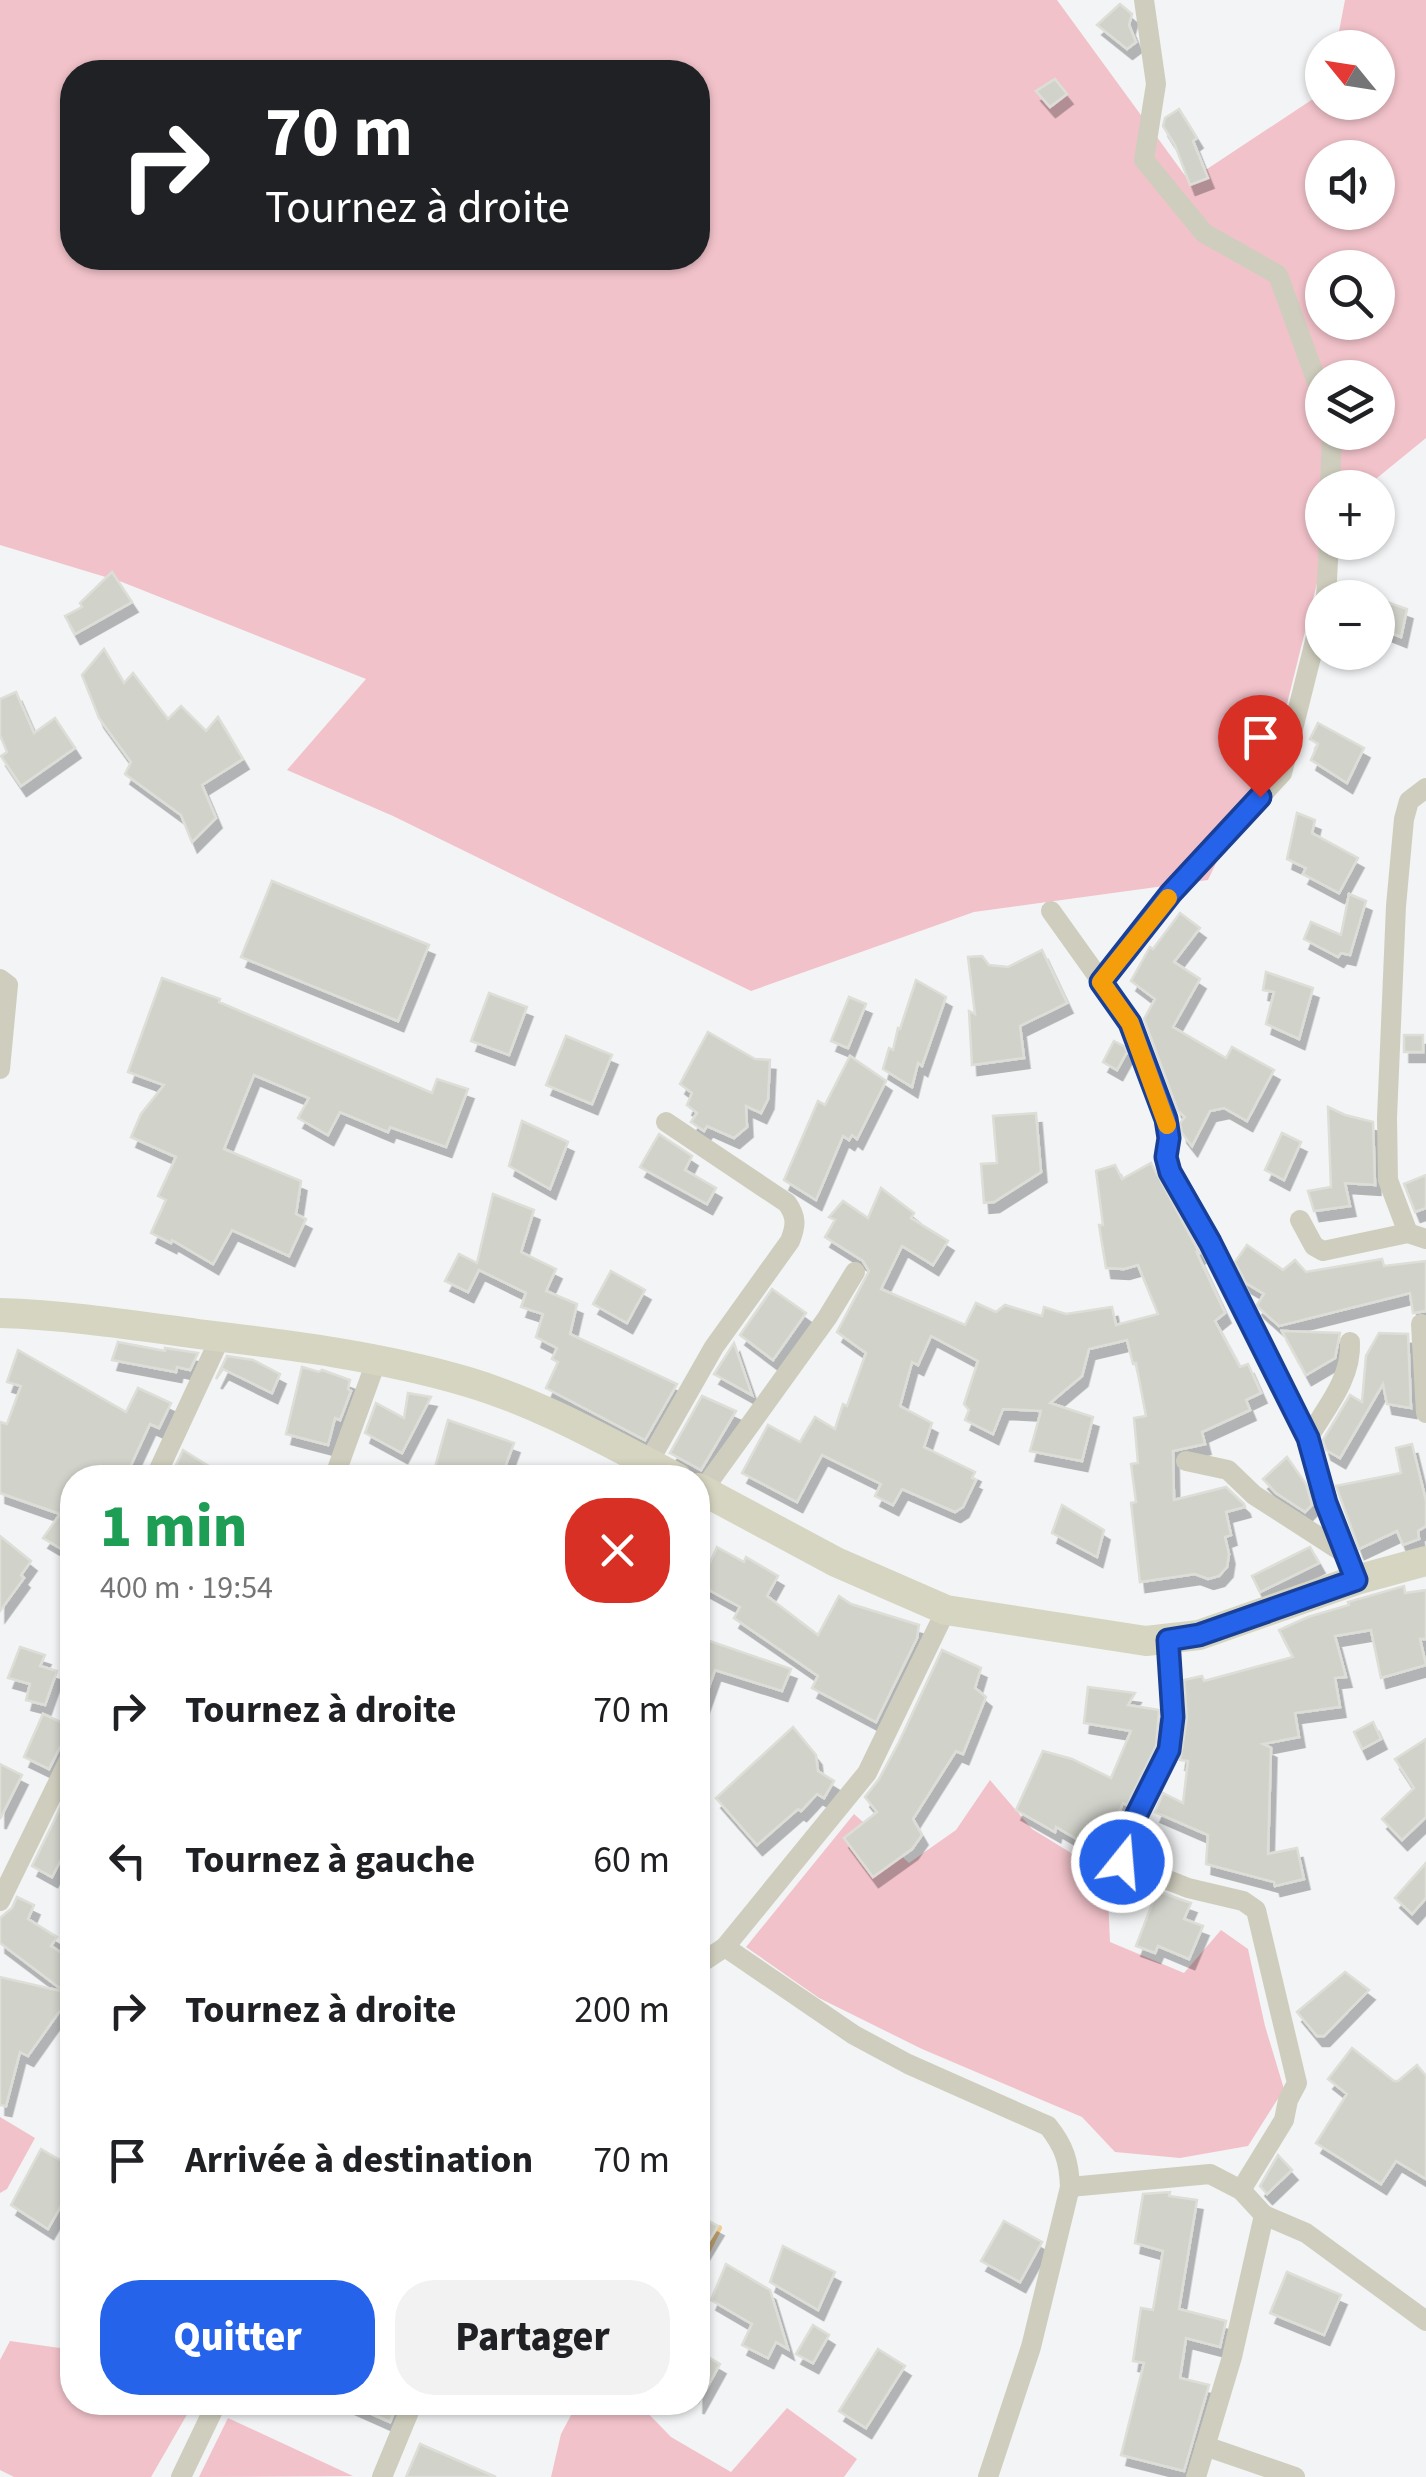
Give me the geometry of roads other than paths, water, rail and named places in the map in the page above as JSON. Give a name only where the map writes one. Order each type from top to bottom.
[{"type":"main road","points":[[0,1313],[72,1317],[377,1359],[471,1383],[566,1420],[652,1465]]},
{"type":"main road","points":[[710,1497],[836,1562],[946,1610],[1146,1641],[1199,1635],[1350,1567],[1426,1560]]},
{"type":"street","points":[[1144,0],[1156,84],[1144,160],[1204,233],[1278,275],[1309,360]]},
{"type":"street","points":[[1101,982],[1171,893],[1282,773],[1308,670]]},
{"type":"street","points":[[1300,1220],[1314,1246],[1323,1251],[1417,1236],[1388,1180],[1388,1118],[1396,906],[1404,820],[1409,802],[1426,788]]},
{"type":"street","points":[[1051,911],[1130,1023],[1166,1119],[1170,1172],[1210,1242],[1308,1438],[1350,1567]]},
{"type":"street","points":[[0,979],[8,985],[0,1069]]},
{"type":"street","points":[[648,1463],[714,1348],[790,1242],[796,1226],[788,1203],[666,1122]]},
{"type":"street","points":[[710,1466],[827,1318],[855,1272]]},
{"type":"street","points":[[1422,1324],[1426,1412]]},
{"type":"street","points":[[161,1465],[221,1336]]},
{"type":"street","points":[[1308,1438],[1344,1380],[1351,1362],[1350,1342]]},
{"type":"street","points":[[339,1465],[377,1359]]},
{"type":"street","points":[[1186,1461],[1228,1470],[1350,1567]]},
{"type":"street","points":[[710,1957],[724,1947],[867,1773],[946,1610]]},
{"type":"street","points":[[1168,1640],[1173,1735],[1118,1856],[1122,1862],[1188,1888],[1243,1901],[1256,1910],[1297,2083],[1284,2120],[1241,2190]]},
{"type":"street","points":[[0,1900],[60,1778]]},
{"type":"street","points":[[724,1947],[854,2035],[908,2064],[1048,2126],[1063,2144],[1070,2187],[1031,2347],[988,2477]]},
{"type":"street","points":[[1070,2187],[1210,2174],[1241,2190],[1264,2215],[1306,2233],[1426,2321]]},
{"type":"street","points":[[1196,2477],[1232,2358],[1264,2215]]},
{"type":"street","points":[[181,2477],[211,2415]]},
{"type":"street","points":[[382,2477],[407,2415]]},
{"type":"street","points":[[1205,2446],[1295,2477]]},
{"type":"waterway","points":[[710,2246],[719,2228]]}]
